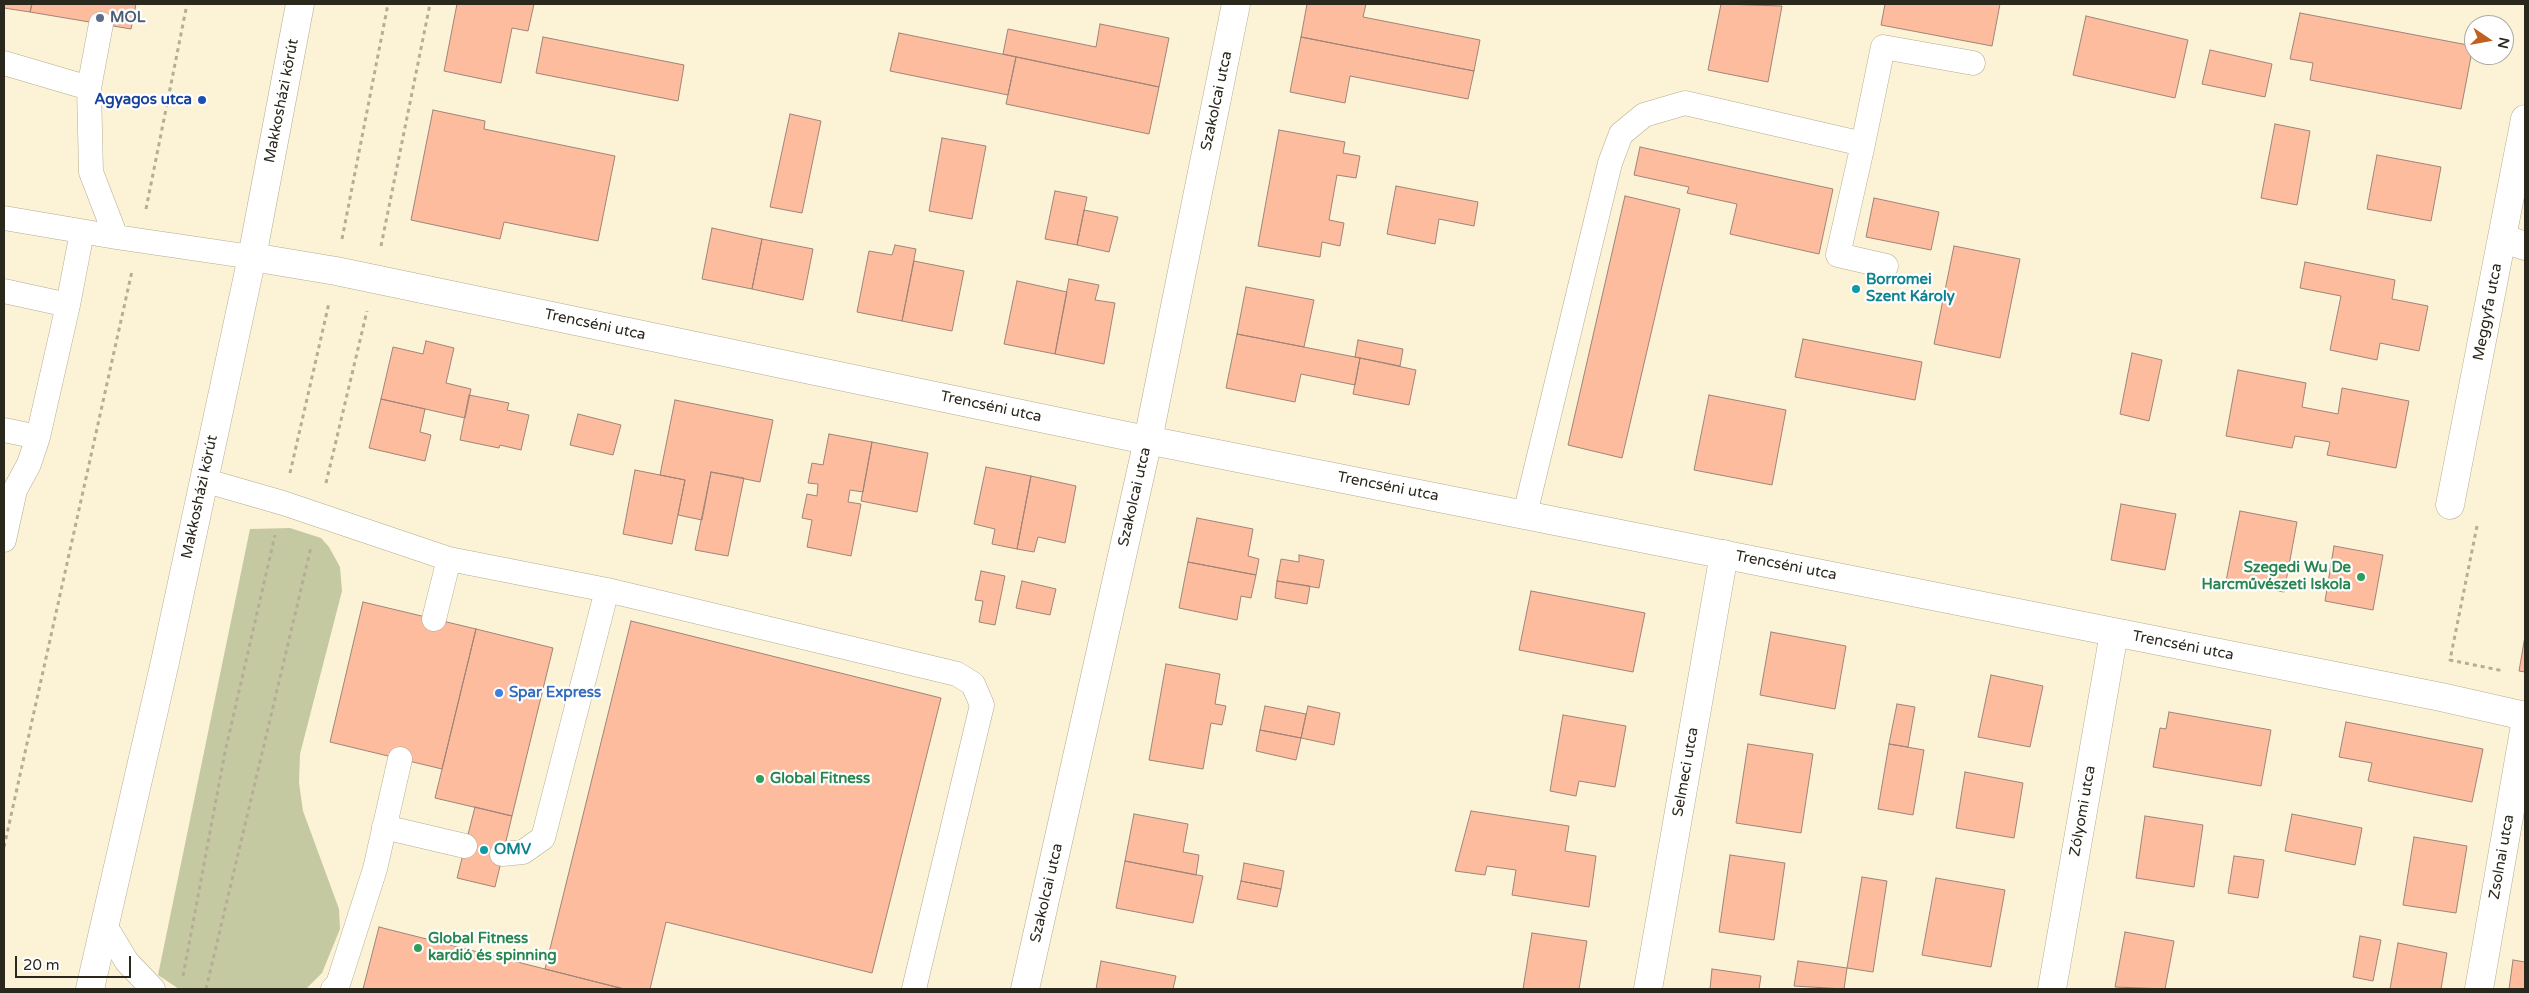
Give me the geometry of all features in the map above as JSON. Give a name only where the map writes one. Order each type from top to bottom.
[{"type":"street","name":"Makkosházi körút","points":[[90,989],[165,662],[252,257],[300,4]]},
{"type":"street","name":"Szakolcai utca","points":[[1025,989],[1148,440],[1236,4]]},
{"type":"street","name":"Meggyfa utca","points":[[2450,505],[2514,242],[2525,119]]},
{"type":"street","name":"Trencséni utca","points":[[252,257],[336,271],[1148,440],[2441,697],[2525,716]]},
{"type":"street","name":"Selmeci utca","points":[[1648,989],[1724,554]]},
{"type":"street","name":"Zólyomi utca","points":[[2052,989],[2114,633]]},
{"type":"street","name":"Zsolnai utca","points":[[2479,989],[2525,725]]},
{"type":"lane","points":[[101,24],[89,88],[91,172],[116,237]]},
{"type":"lane","points":[[1886,266],[1838,255],[1883,48],[1973,63]]},
{"type":"lane","points":[[4,63],[89,88]]},
{"type":"lane","points":[[1525,514],[1610,163],[1621,134],[1644,115],[1685,104],[1863,144]]},
{"type":"lane","points":[[4,218],[82,232],[252,257]]},
{"type":"lane","points":[[4,540],[9,491],[29,464],[38,437],[68,305],[82,232]]},
{"type":"lane","points":[[4,291],[68,305]]},
{"type":"lane","points":[[4,430],[38,437]]},
{"type":"lane","points":[[203,480],[283,503],[448,559],[607,590],[957,674],[973,684],[982,705],[914,989]]},
{"type":"lane","points":[[434,619],[448,559]]},
{"type":"lane","points":[[502,854],[523,852],[543,838],[607,590]]},
{"type":"lane","points":[[333,989],[338,984],[372,878],[400,759]]},
{"type":"lane","points":[[384,827],[465,846]]},
{"type":"lane","points":[[104,924],[127,962],[153,989]]},
{"type":"path","points":[[150,190],[187,4]]},
{"type":"path","points":[[4,847],[132,271]]},
{"type":"path","points":[[2478,525],[2450,660],[2499,670],[2491,709]]},
{"type":"green space","points":[[290,528],[321,538],[329,547],[340,567],[342,591],[300,754],[299,783],[303,811],[339,909],[340,929],[322,973],[306,989],[179,989],[158,975],[250,529]]},
{"type":"building","points":[[4,4],[32,4],[30,12],[4,8]]},
{"type":"building","name":"MOL","points":[[32,4],[136,4],[131,29],[30,12]]},
{"type":"building","points":[[457,4],[534,4],[528,31],[512,28],[501,83],[444,71]]},
{"type":"building","points":[[1307,4],[1366,4],[1363,17],[1480,40],[1474,71],[1301,37]]},
{"type":"building","points":[[1721,4],[1782,6],[1768,82],[1708,70]]},
{"type":"building","points":[[1885,4],[2000,4],[1992,46],[1881,25]]},
{"type":"building","points":[[2300,13],[2464,44],[2464,65],[2469,65],[2461,109],[2310,80],[2313,63],[2290,59]]},
{"type":"building","points":[[2086,16],[2188,40],[2175,98],[2073,75]]},
{"type":"building","points":[[1100,24],[1169,38],[1159,87],[1003,54],[1008,29],[1096,47]]},
{"type":"building","points":[[899,33],[1016,57],[1008,95],[890,71]]},
{"type":"building","points":[[543,37],[684,65],[678,101],[536,73]]},
{"type":"building","points":[[1301,37],[1474,71],[1468,99],[1350,76],[1345,103],[1290,92]]},
{"type":"building","points":[[2210,50],[2272,64],[2265,97],[2202,84]]},
{"type":"building","points":[[1016,57],[1159,87],[1149,134],[1006,104]]},
{"type":"building","points":[[433,110],[485,121],[484,129],[615,156],[598,241],[504,222],[500,239],[411,220]]},
{"type":"building","points":[[790,114],[821,121],[802,213],[770,207]]},
{"type":"building","points":[[2275,124],[2310,131],[2297,205],[2261,198]]},
{"type":"building","points":[[1279,130],[1345,142],[1343,153],[1360,156],[1356,178],[1337,175],[1329,220],[1344,223],[1340,246],[1322,242],[1320,257],[1258,246]]},
{"type":"building","points":[[942,138],[986,146],[972,219],[929,211]]},
{"type":"building","points":[[1640,147],[1833,189],[1819,254],[1730,234],[1737,204],[1687,193],[1689,187],[1634,175]]},
{"type":"building","points":[[2377,155],[2441,167],[2431,221],[2367,209]]},
{"type":"building","points":[[1396,186],[1478,202],[1474,226],[1439,219],[1435,244],[1387,234]]},
{"type":"building","points":[[1055,191],[1087,197],[1077,245],[1045,239]]},
{"type":"building","points":[[1625,196],[1680,209],[1622,458],[1568,445]]},
{"type":"building","points":[[1874,198],[1939,212],[1931,250],[1866,237]]},
{"type":"building","points":[[1084,210],[1118,217],[1109,252],[1077,245]]},
{"type":"building","points":[[712,228],[762,239],[752,289],[702,279]]},
{"type":"building","points":[[762,239],[813,249],[803,300],[752,289]]},
{"type":"building","points":[[895,245],[916,249],[902,321],[857,312],[869,251],[892,255]]},
{"type":"building","points":[[1954,246],[2020,259],[2000,358],[1934,344]]},
{"type":"building","points":[[914,261],[964,271],[952,331],[902,321]]},
{"type":"building","points":[[2305,262],[2395,280],[2392,299],[2428,306],[2419,351],[2380,343],[2377,360],[2330,350],[2341,296],[2300,288]]},
{"type":"building","points":[[1069,279],[1099,285],[1095,300],[1115,303],[1104,364],[1055,354]]},
{"type":"building","points":[[1017,281],[1067,292],[1055,354],[1004,344]]},
{"type":"building","points":[[1246,287],[1314,300],[1304,347],[1237,334]]},
{"type":"building","points":[[1237,334],[1360,358],[1355,385],[1301,374],[1295,402],[1226,388]]},
{"type":"building","points":[[1803,339],[1922,362],[1915,400],[1795,377]]},
{"type":"building","points":[[1358,340],[1403,349],[1400,366],[1355,357]]},
{"type":"building","points":[[426,341],[454,348],[446,383],[471,389],[465,418],[381,399],[393,347],[423,354]]},
{"type":"building","points":[[2132,353],[2162,360],[2149,421],[2120,414]]},
{"type":"building","points":[[1360,358],[1416,370],[1409,405],[1353,394]]},
{"type":"building","points":[[2238,370],[2306,383],[2302,407],[2338,414],[2342,388],[2409,401],[2396,468],[2327,455],[2330,442],[2295,436],[2292,448],[2226,436]]},
{"type":"building","points":[[469,395],[509,403],[507,410],[529,415],[521,450],[500,445],[499,448],[460,440]]},
{"type":"building","points":[[1709,395],[1786,410],[1772,485],[1694,470]]},
{"type":"building","points":[[381,399],[425,409],[420,432],[431,435],[425,461],[369,448]]},
{"type":"building","points":[[675,400],[773,420],[760,482],[711,472],[702,520],[678,515],[685,480],[660,475]]},
{"type":"building","points":[[578,414],[621,425],[613,455],[570,445]]},
{"type":"building","points":[[829,434],[872,442],[863,492],[850,490],[848,502],[861,504],[851,556],[807,547],[812,520],[802,518],[807,494],[817,496],[818,484],[808,483],[812,463],[823,465]]},
{"type":"building","points":[[872,442],[928,453],[917,512],[861,501]]},
{"type":"building","points":[[986,467],[1031,476],[1017,549],[992,544],[995,529],[974,524]]},
{"type":"building","points":[[635,470],[685,480],[672,544],[623,534]]},
{"type":"building","points":[[711,472],[744,478],[728,556],[695,550]]},
{"type":"building","points":[[1031,476],[1076,486],[1065,543],[1038,537],[1034,552],[1017,549]]},
{"type":"building","points":[[2121,504],[2176,514],[2165,570],[2111,560]]},
{"type":"building","points":[[2240,511],[2297,522],[2284,592],[2226,581]]},
{"type":"building","points":[[1197,518],[1253,529],[1248,556],[1259,559],[1256,575],[1188,562]]},
{"type":"building","name":"Szegedi Wu De Harcművészeti Iskola","points":[[2334,546],[2383,555],[2373,610],[2325,601]]},
{"type":"building","points":[[1299,555],[1324,560],[1319,588],[1277,581],[1281,559],[1299,562]]},
{"type":"building","points":[[1188,562],[1256,575],[1251,598],[1241,596],[1237,620],[1179,608]]},
{"type":"building","points":[[981,571],[1005,576],[995,625],[979,622],[983,601],[975,600]]},
{"type":"building","points":[[1022,581],[1056,589],[1050,615],[1016,608]]},
{"type":"building","points":[[1277,581],[1310,586],[1307,604],[1275,598]]},
{"type":"building","points":[[1531,591],[1645,613],[1633,672],[1519,650]]},
{"type":"building","points":[[363,602],[476,629],[442,769],[330,742]]},
{"type":"building","points":[[631,621],[941,698],[872,973],[666,922],[650,989],[624,989],[545,969]]},
{"type":"building","points":[[476,629],[553,648],[512,816],[435,798]]},
{"type":"building","points":[[1771,632],[1846,646],[1835,709],[1760,695]]},
{"type":"building","points":[[2525,636],[2525,672],[2519,671]]},
{"type":"building","points":[[1166,664],[1220,674],[1215,704],[1226,706],[1222,725],[1211,723],[1203,769],[1149,760]]},
{"type":"building","points":[[1991,675],[2043,686],[2030,747],[1978,737]]},
{"type":"building","points":[[1897,704],[1915,707],[1908,747],[1889,744]]},
{"type":"building","points":[[1265,706],[1306,714],[1301,738],[1260,730]]},
{"type":"building","points":[[1308,706],[1340,713],[1334,745],[1301,738]]},
{"type":"building","points":[[2169,712],[2271,730],[2261,786],[2153,767],[2160,728],[2166,729]]},
{"type":"building","points":[[1563,715],[1626,726],[1615,787],[1579,781],[1576,796],[1550,791]]},
{"type":"building","points":[[2346,722],[2483,749],[2472,802],[2368,781],[2372,763],[2339,757]]},
{"type":"building","points":[[1260,730],[1301,738],[1296,760],[1256,751]]},
{"type":"building","points":[[1748,744],[1813,754],[1801,833],[1736,823]]},
{"type":"building","points":[[1889,744],[1924,750],[1913,815],[1878,809]]},
{"type":"building","points":[[1965,772],[2023,783],[2014,838],[1956,828]]},
{"type":"building","name":"OMV","points":[[475,807],[512,816],[495,887],[457,878]]},
{"type":"building","points":[[1471,811],[1569,826],[1565,851],[1596,856],[1589,907],[1512,895],[1516,870],[1487,866],[1485,875],[1455,871]]},
{"type":"building","points":[[1134,814],[1188,824],[1183,852],[1199,855],[1196,875],[1125,861]]},
{"type":"building","points":[[2292,814],[2362,828],[2355,865],[2285,851]]},
{"type":"building","points":[[2145,816],[2203,825],[2194,887],[2136,878]]},
{"type":"building","points":[[2414,837],[2467,846],[2456,913],[2403,905]]},
{"type":"building","points":[[1730,855],[1785,863],[1774,940],[1719,932]]},
{"type":"building","points":[[2234,856],[2264,860],[2258,898],[2228,893]]},
{"type":"building","points":[[1125,861],[1203,876],[1193,923],[1116,908]]},
{"type":"building","points":[[1244,863],[1284,871],[1281,889],[1241,881]]},
{"type":"building","points":[[1862,877],[1887,881],[1873,972],[1847,968]]},
{"type":"building","points":[[1936,878],[2005,890],[1991,967],[1922,955]]},
{"type":"building","points":[[1241,881],[1281,889],[1277,907],[1237,899]]},
{"type":"building","name":"Global Fitness kardió és spinning","points":[[379,927],[545,969],[624,989],[363,989]]},
{"type":"building","points":[[2125,932],[2174,941],[2165,989],[2115,987]]},
{"type":"building","points":[[1532,933],[1587,941],[1579,989],[1523,989]]},
{"type":"building","points":[[2360,936],[2381,940],[2373,981],[2353,977]]},
{"type":"building","points":[[2398,943],[2447,953],[2441,989],[2390,989]]},
{"type":"building","points":[[2513,960],[2525,962],[2525,989],[2509,989]]},
{"type":"building","points":[[1101,961],[1176,976],[1173,989],[1096,989]]},
{"type":"building","points":[[1798,961],[1847,968],[1844,989],[1794,986]]},
{"type":"building","points":[[1712,969],[1761,976],[1759,989],[1710,989]]},
{"type":"place","name":"MOL","points":[[100,18]]},
{"type":"place","name":"Agyagos utca","points":[[202,100]]},
{"type":"place","name":"Borromei Szent Károly","points":[[1856,289]]},
{"type":"place","name":"Szegedi Wu De Harcművészeti Iskola","points":[[2361,577]]},
{"type":"place","name":"Spar Express","points":[[499,693]]},
{"type":"place","name":"Global Fitness","points":[[760,779]]},
{"type":"place","name":"OMV","points":[[484,850]]},
{"type":"place","name":"Global Fitness kardió és spinning","points":[[418,948]]}]
